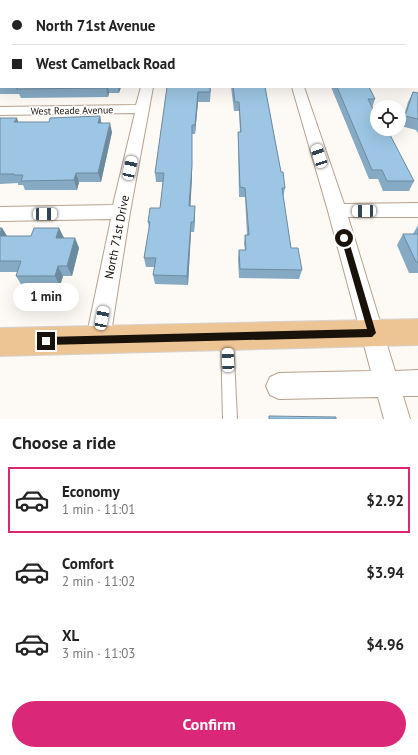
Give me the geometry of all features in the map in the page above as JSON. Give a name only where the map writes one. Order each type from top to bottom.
[{"type":"main road","points":[[0,342],[418,332]]},
{"type":"street","name":"North 71st Drive","points":[[98,339],[121,212],[147,88]]},
{"type":"street","points":[[298,88],[337,212],[397,419]]},
{"type":"street","name":"West Reade Avenue","points":[[0,111],[143,109]]},
{"type":"street","points":[[337,212],[418,210]]},
{"type":"street","points":[[0,214],[121,212]]},
{"type":"street","points":[[279,386],[418,383]]},
{"type":"lane","points":[[227,337],[230,419]]},
{"type":"building","points":[[18,88],[106,88],[17,89]]},
{"type":"building","points":[[167,88],[210,88],[210,92],[198,92],[195,125],[192,125],[192,166],[189,206],[195,206],[194,222],[191,222],[187,276],[153,275],[156,258],[144,258],[150,222],[148,222],[150,208],[160,208],[164,173],[155,173]]},
{"type":"building","points":[[233,88],[265,88],[281,172],[283,172],[285,188],[282,188],[291,248],[298,248],[302,270],[240,269],[239,250],[246,250],[245,235],[249,235],[245,188],[240,187],[238,132],[241,132],[239,102],[235,102]]},
{"type":"building","points":[[337,88],[370,88],[375,99],[368,99],[370,103],[370,136],[391,136],[414,181],[387,181],[382,170],[372,170]]},
{"type":"building","points":[[413,92],[418,93],[418,119],[406,116]]},
{"type":"building","points":[[100,116],[98,123],[110,123],[98,173],[76,173],[74,180],[21,181],[23,175],[0,174],[0,118],[17,118],[14,122],[49,122],[50,118]]},
{"type":"building","points":[[34,228],[59,228],[56,238],[75,238],[67,266],[58,266],[55,276],[16,276],[21,261],[0,261],[0,236],[31,236]]},
{"type":"building","points":[[403,234],[418,234],[418,262],[416,262]]},
{"type":"building","points":[[269,416],[336,417],[336,419],[269,419]]},
{"type":"route","points":[[46,341],[372,333],[344,238]]}]
